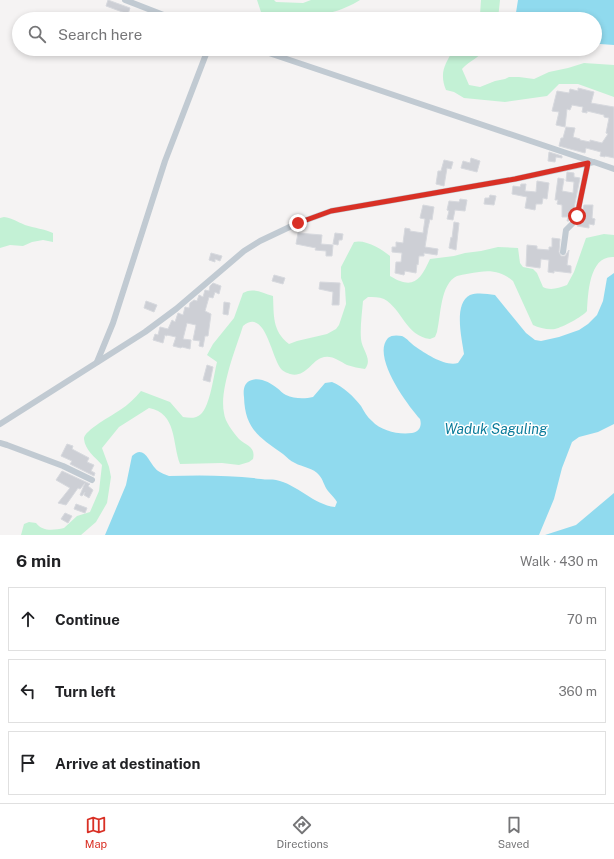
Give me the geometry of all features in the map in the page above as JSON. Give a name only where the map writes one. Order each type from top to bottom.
[{"type":"street","points":[[125,0],[156,12]]},
{"type":"street","points":[[97,362],[113,323],[165,161],[205,56]]},
{"type":"street","points":[[278,56],[614,169]]},
{"type":"street","points":[[0,424],[145,332],[176,309],[244,251],[298,223],[331,211],[515,179],[591,162]]},
{"type":"street","points":[[563,252],[566,230],[576,220],[591,162]]},
{"type":"street","points":[[0,443],[63,466],[92,480]]},
{"type":"green space","points":[[257,0],[303,3],[311,0],[360,0],[332,12],[261,12]]},
{"type":"green space","points":[[481,0],[500,0],[499,12],[480,12]]},
{"type":"green space","points":[[450,56],[479,56],[462,69],[469,85],[480,87],[509,77],[534,79],[549,72],[584,63],[614,65],[614,97],[578,84],[559,84],[547,96],[505,102],[464,98],[454,92],[446,90],[443,74]]},
{"type":"green space","points":[[4,217],[53,233],[53,242],[43,240],[32,242],[23,246],[10,245],[0,248],[0,218]]},
{"type":"green space","points":[[604,234],[614,235],[614,257],[606,258],[599,262],[595,269],[589,286],[587,311],[572,322],[555,329],[533,325],[513,281],[497,272],[488,271],[460,275],[451,280],[444,293],[437,332],[435,337],[430,339],[415,333],[390,303],[378,297],[368,297],[363,301],[361,325],[361,339],[368,358],[365,369],[347,365],[332,357],[325,357],[317,360],[300,374],[290,374],[283,371],[278,364],[263,329],[257,323],[251,322],[243,326],[229,369],[223,404],[228,423],[239,439],[252,449],[254,455],[253,459],[239,465],[222,463],[180,464],[169,422],[165,416],[158,411],[149,408],[119,427],[102,448],[111,477],[107,503],[96,522],[81,535],[21,535],[24,524],[29,522],[36,523],[45,529],[60,529],[64,528],[77,516],[90,512],[99,491],[102,465],[86,447],[84,439],[85,436],[93,428],[126,406],[141,391],[170,402],[183,417],[190,418],[201,414],[207,404],[217,362],[207,355],[213,344],[234,318],[243,293],[247,291],[254,291],[273,296],[274,316],[279,334],[289,344],[327,334],[336,329],[339,325],[346,304],[345,288],[341,278],[341,267],[354,242],[358,241],[368,243],[387,253],[390,256],[390,276],[410,283],[419,278],[430,259],[454,256],[498,247],[518,248],[520,263],[523,267],[533,269],[537,273],[543,287],[552,289],[567,285],[574,272],[586,238]]},
{"type":"water","points":[[518,0],[614,0],[614,45],[602,44],[602,12],[516,12]]},
{"type":"water","name":"Waduk Saguling","points":[[614,273],[614,424],[598,432],[579,437],[572,442],[562,468],[554,499],[539,535],[105,535],[126,485],[132,456],[140,452],[146,455],[158,471],[169,476],[203,475],[276,480],[284,482],[313,499],[335,507],[337,502],[327,489],[322,478],[317,473],[292,461],[260,437],[250,425],[245,408],[244,392],[249,381],[255,379],[265,381],[272,384],[284,394],[296,398],[313,397],[325,383],[332,382],[340,386],[351,395],[369,418],[380,427],[396,433],[415,432],[420,428],[420,419],[400,392],[387,368],[384,356],[384,346],[388,338],[391,336],[402,336],[420,350],[442,362],[453,364],[458,363],[464,354],[460,322],[462,306],[470,295],[479,293],[495,295],[526,333],[535,340],[541,341],[559,337],[579,330],[597,315],[603,301],[607,278]]},
{"type":"water","points":[[614,493],[614,535],[545,535],[576,525]]},
{"type":"building","points":[[108,0],[130,8],[129,12],[122,12],[106,6]]},
{"type":"building","points":[[578,88],[594,92],[591,103],[614,107],[614,158],[600,156],[601,152],[586,148],[585,153],[559,146],[566,127],[575,128],[573,137],[590,142],[590,140],[602,143],[608,134],[606,133],[609,118],[604,117],[604,115],[587,111],[587,113],[582,112],[583,107],[572,105],[570,110],[567,109],[565,127],[556,125],[559,112],[552,111],[557,91],[569,93],[570,89],[578,91]]},
{"type":"building","points":[[549,152],[562,156],[562,158],[556,157],[555,162],[548,161]]},
{"type":"building","points":[[471,158],[480,161],[477,172],[461,168],[463,161],[470,163]]},
{"type":"building","points":[[444,160],[453,162],[451,169],[447,168],[444,186],[436,184],[438,171],[441,171]]},
{"type":"building","points":[[567,172],[574,173],[574,177],[580,178],[572,218],[569,221],[567,221],[568,217],[562,217],[562,205],[557,204],[558,200],[555,200],[558,178],[564,179],[562,191],[573,193],[574,182],[566,181]]},
{"type":"building","points":[[537,181],[549,183],[547,199],[543,198],[542,204],[536,204],[535,210],[525,208],[527,197],[512,194],[513,186],[520,187],[521,184],[526,184],[525,191],[536,192]]},
{"type":"building","points":[[490,195],[496,196],[494,205],[484,204],[485,198],[489,198]]},
{"type":"building","points":[[460,199],[467,200],[465,211],[455,210],[453,220],[447,219],[449,201],[459,202]]},
{"type":"building","points":[[423,205],[434,207],[432,220],[430,219],[425,247],[438,249],[437,255],[424,253],[424,256],[419,256],[416,273],[405,271],[404,275],[395,273],[396,262],[401,262],[402,253],[392,252],[392,247],[396,247],[396,242],[403,243],[405,228],[410,229],[410,231],[423,233],[425,219],[420,218]]},
{"type":"building","points":[[584,205],[593,205],[592,218],[595,219],[594,225],[589,224],[589,228],[577,226],[580,221]]},
{"type":"building","points":[[454,222],[459,223],[456,250],[449,248]]},
{"type":"building","points":[[298,233],[322,235],[321,244],[333,245],[332,256],[326,256],[326,251],[315,250],[316,248],[296,244]]},
{"type":"building","points":[[335,233],[343,234],[342,240],[339,240],[338,245],[333,244]]},
{"type":"building","points":[[552,238],[560,239],[559,252],[561,256],[565,256],[569,250],[567,265],[571,266],[571,273],[554,271],[554,273],[548,272],[549,260],[541,259],[540,268],[526,266],[527,245],[537,246],[537,249],[549,250],[549,247],[552,247]]},
{"type":"building","points":[[211,253],[222,256],[220,261],[215,259],[215,262],[209,260]]},
{"type":"building","points":[[274,275],[285,278],[283,284],[272,281]]},
{"type":"building","points":[[320,282],[340,283],[339,305],[332,305],[333,292],[319,289]]},
{"type":"building","points":[[213,283],[221,286],[219,294],[215,292],[213,298],[209,297],[205,311],[211,314],[208,336],[205,336],[203,347],[199,346],[200,341],[193,340],[196,325],[187,323],[183,339],[191,340],[190,349],[173,346],[176,337],[165,335],[163,343],[153,340],[155,334],[158,335],[160,327],[168,329],[172,320],[175,322],[178,313],[183,315],[185,307],[189,308],[190,303],[194,300],[197,301],[199,295],[203,297],[205,290],[209,291],[210,286]]},
{"type":"building","points":[[146,301],[157,305],[154,312],[144,308]]},
{"type":"building","points":[[224,302],[230,303],[228,315],[223,314]]},
{"type":"building","points":[[207,365],[213,367],[210,382],[203,380]]},
{"type":"building","points":[[67,444],[73,446],[72,449],[89,458],[87,462],[94,465],[91,471],[95,473],[94,476],[70,464],[72,461],[61,456]]},
{"type":"building","points":[[62,471],[90,484],[88,486],[93,490],[89,498],[84,495],[85,492],[82,496],[80,495],[85,483],[80,489],[78,488],[66,505],[58,503],[70,488],[56,480]]},
{"type":"building","points":[[76,504],[87,508],[85,513],[74,509]]},
{"type":"building","points":[[65,513],[72,516],[68,523],[61,519]]},
{"type":"route","points":[[298,223],[331,211],[515,179],[588,163],[577,216]]}]
